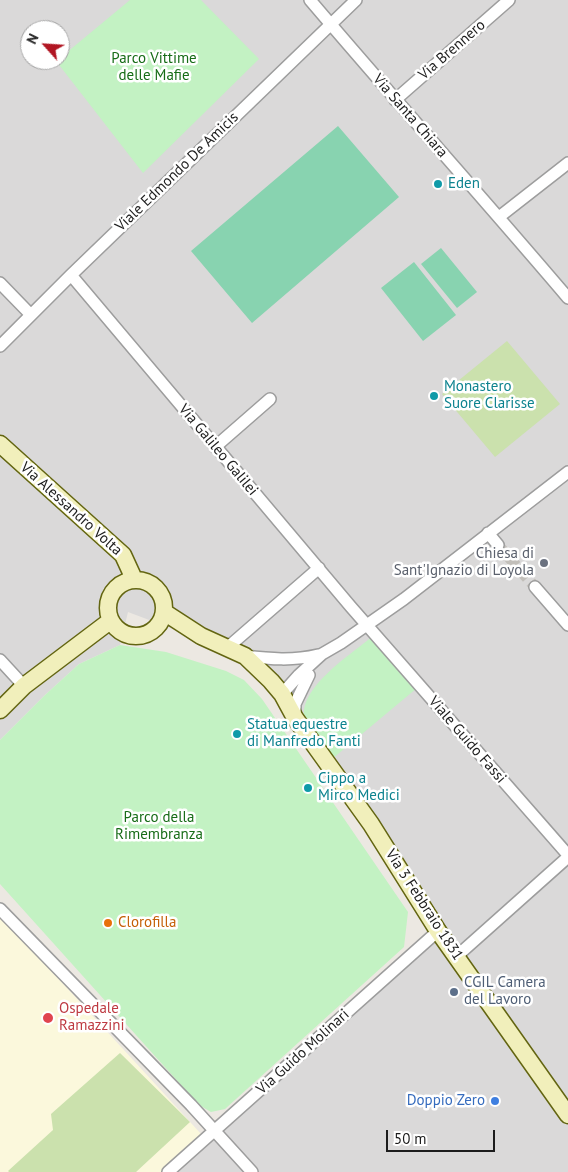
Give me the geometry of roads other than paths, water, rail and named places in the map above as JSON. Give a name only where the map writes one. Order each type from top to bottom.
[{"type":"street","name":"Via Santa Chiara","points":[[310,0],[568,298]]},
{"type":"street","name":"Viale Edmondo De Amicis","points":[[0,346],[356,0]]},
{"type":"street","name":"Via Brennero","points":[[395,100],[509,0]]},
{"type":"street","points":[[499,217],[568,163]]},
{"type":"street","name":"Via Galileo Galilei","points":[[71,275],[367,624]]},
{"type":"street","points":[[0,283],[31,315]]},
{"type":"street","points":[[215,447],[270,399]]},
{"type":"street","name":"Via Alessandro Volta","points":[[0,444],[123,555],[134,578]]},
{"type":"street","points":[[282,694],[322,654],[404,599],[568,472]]},
{"type":"street","points":[[488,533],[498,545]]},
{"type":"street","points":[[227,648],[319,568]]},
{"type":"street","points":[[134,578],[150,583],[162,595],[164,612],[157,628],[141,637],[122,634],[110,621],[107,602],[116,586],[134,578]]},
{"type":"street","points":[[535,587],[568,625]]},
{"type":"street","points":[[164,612],[201,636]]},
{"type":"street","points":[[0,710],[24,686],[110,621]]},
{"type":"street","name":"Viale Guido Fassi","points":[[367,624],[568,856]]},
{"type":"street","points":[[157,628],[201,636]]},
{"type":"street","name":"Via 3 Febbraio 1831","points":[[201,636],[245,656],[282,694],[295,718],[371,824],[438,931],[568,1115]]},
{"type":"street","points":[[282,694],[309,675],[341,643]]},
{"type":"street","points":[[245,656],[285,660],[303,659],[322,654]]},
{"type":"street","points":[[0,660],[24,686]]},
{"type":"street","points":[[295,718],[295,704],[309,675]]},
{"type":"street","points":[[457,956],[568,856]]},
{"type":"street","points":[[0,909],[215,1131],[252,1172]]},
{"type":"street","name":"Via Guido Molinari","points":[[168,1172],[438,931]]},
{"type":"tunnel","points":[[498,545],[535,587]]},
{"type":"place","name":"Eden","points":[[438,184]]},
{"type":"place","name":"Monastero Suore Clarisse","points":[[434,396]]},
{"type":"place","name":"Chiesa di Sant'Ignazio di Loyola","points":[[544,563]]},
{"type":"place","name":"Statua equestre di Manfredo Fanti","points":[[237,734]]},
{"type":"place","name":"Cippo a Mirco Medici","points":[[308,788]]},
{"type":"place","name":"Clorofilla","points":[[108,923]]},
{"type":"place","name":"CGIL Camera del Lavoro","points":[[454,992]]},
{"type":"place","name":"Ospedale Ramazzini","points":[[48,1018]]},
{"type":"place","name":"Doppio Zero","points":[[495,1101]]},
{"type":"park label","name":"Parco Vittime delle Mafie","points":[[154,68]]},
{"type":"park label","name":"Parco della Rimembranza","points":[[159,826]]}]
